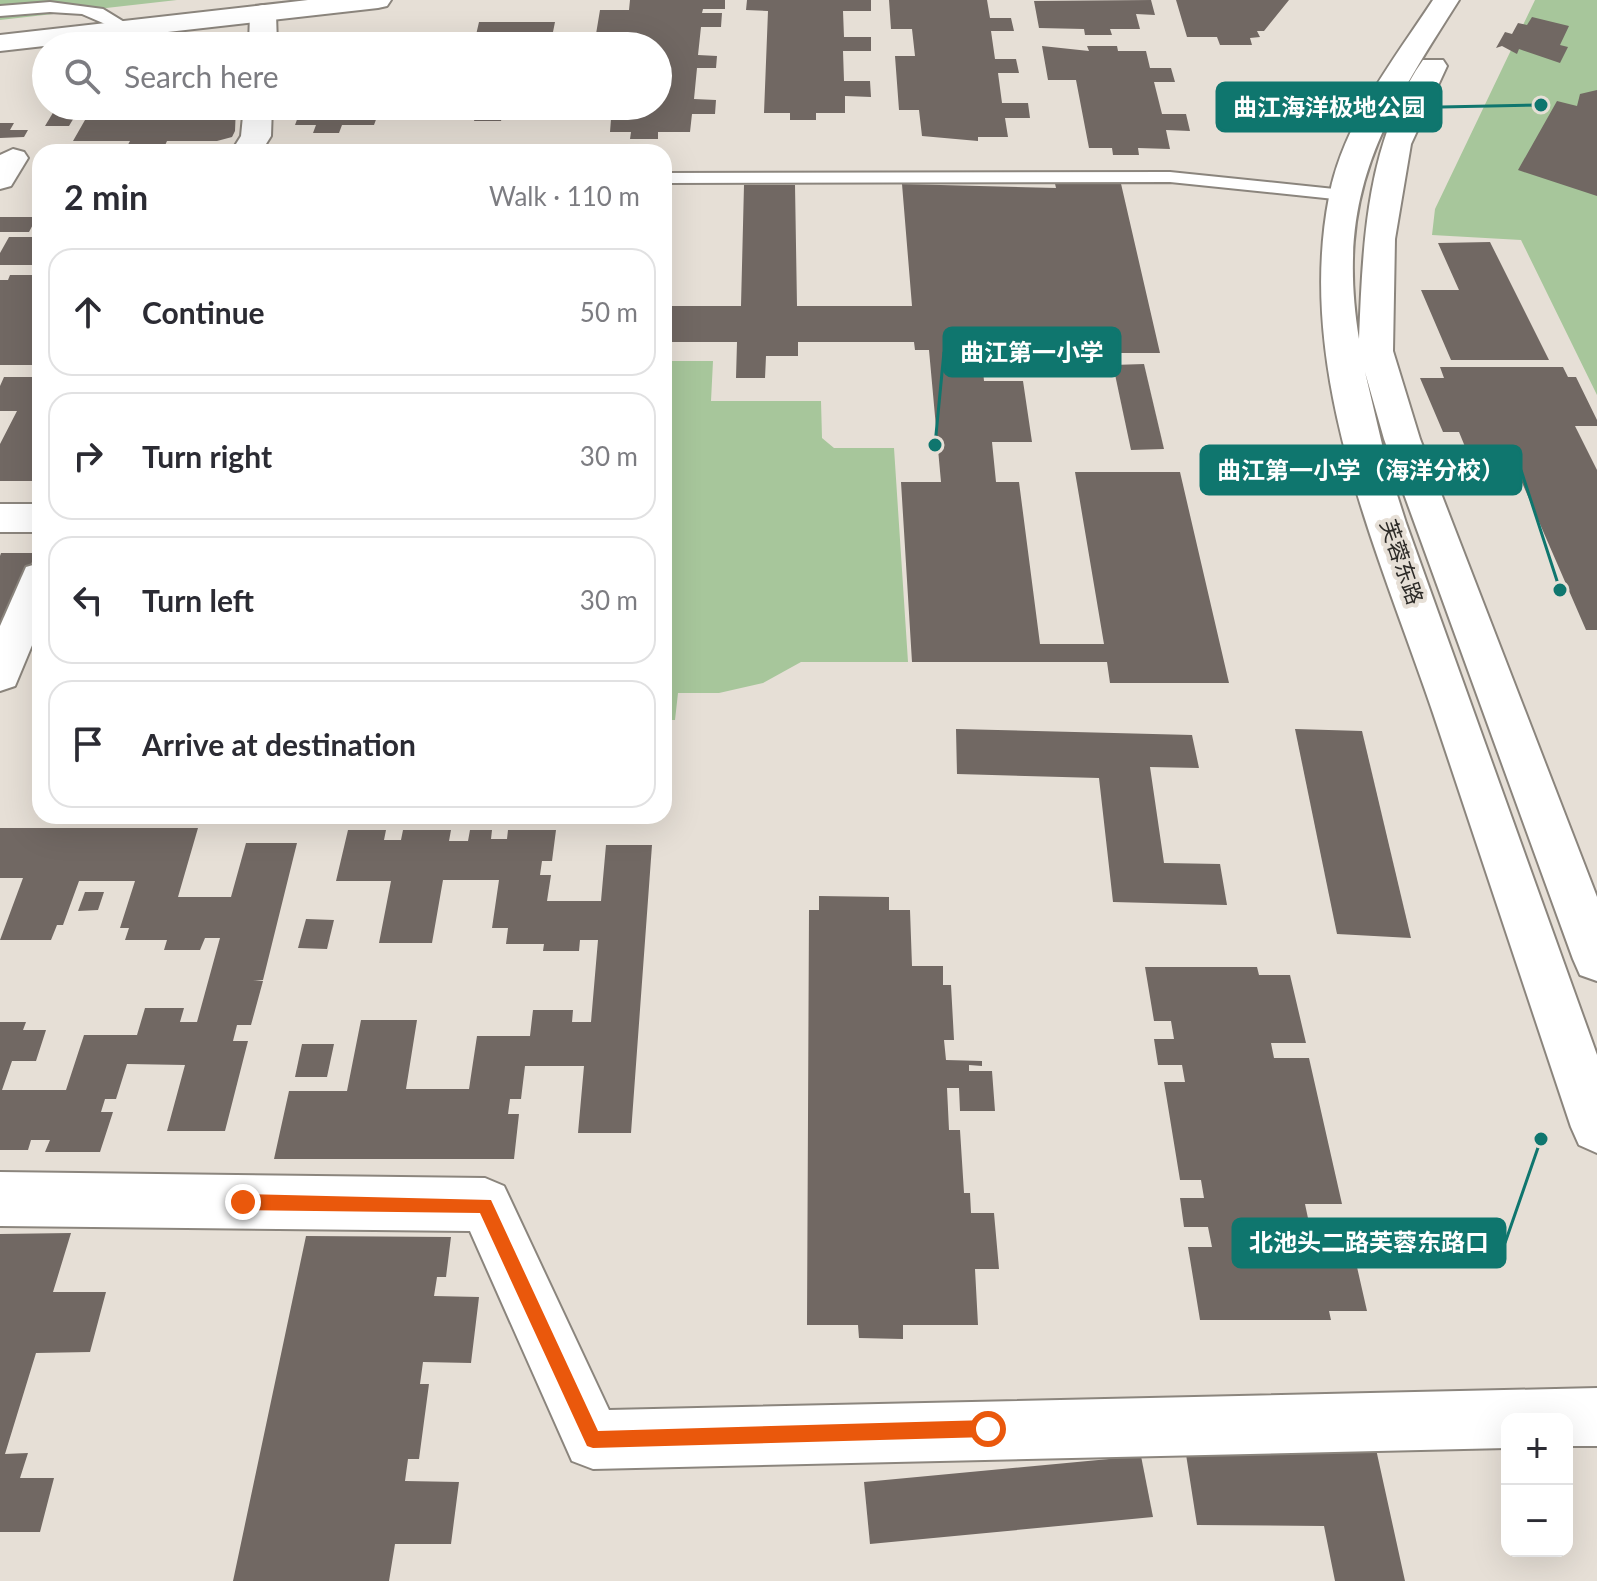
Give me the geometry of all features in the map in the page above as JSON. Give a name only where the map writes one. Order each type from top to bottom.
[{"type":"main road","points":[[92,32],[378,0]]},
{"type":"main road","name":"芙蓉东路","points":[[1446,0],[1374,113],[1357,150],[1344,195],[1337,243],[1337,304],[1343,366],[1386,515],[1597,1127]]},
{"type":"main road","name":"芙蓉东路","points":[[1475,0],[1424,81],[1396,144],[1379,239],[1376,351],[1402,439],[1597,959]]},
{"type":"main road","points":[[263,13],[263,32]]},
{"type":"main road","points":[[0,43],[32,39]]},
{"type":"main road","points":[[251,144],[256,136],[257,120]]},
{"type":"main road","points":[[0,518],[32,518]]},
{"type":"main road","points":[[0,674],[32,597]]},
{"type":"main road","points":[[0,1199],[485,1205],[593,1440],[1156,1424],[1597,1417]]},
{"type":"lane","points":[[0,11],[74,5],[112,15],[126,28]]},
{"type":"lane","points":[[672,178],[1170,177],[1344,195]]},
{"type":"green space","points":[[0,0],[177,0],[0,20]]},
{"type":"green space","points":[[1535,0],[1597,0],[1597,395],[1521,240],[1432,235],[1435,209]]},
{"type":"green space","points":[[672,361],[713,361],[711,401],[821,401],[822,438],[834,448],[894,448],[908,662],[801,662],[763,683],[719,693],[678,693],[675,720],[672,720]]},
{"type":"building","points":[[630,0],[725,0],[725,9],[703,9],[702,13],[722,13],[721,27],[701,27],[698,55],[717,56],[716,68],[697,68],[694,99],[716,100],[715,114],[692,114],[690,132],[658,132],[658,139],[630,139],[631,132],[610,132],[611,120],[672,120],[672,32],[596,32],[600,10],[629,10]]},
{"type":"building","points":[[747,0],[871,0],[871,11],[843,11],[844,37],[871,37],[871,51],[843,51],[844,81],[870,81],[871,97],[845,96],[845,113],[816,113],[816,120],[790,120],[790,113],[764,113],[768,11],[746,10]]},
{"type":"building","points":[[889,0],[987,0],[990,18],[1011,18],[1014,31],[991,31],[995,59],[1016,59],[1019,73],[998,73],[1002,103],[1028,103],[1030,118],[1005,118],[1008,137],[978,137],[978,141],[922,136],[919,110],[899,110],[895,56],[915,56],[912,29],[891,29]]},
{"type":"building","points":[[1151,0],[1155,15],[1136,14],[1140,29],[1110,29],[1112,35],[1085,35],[1084,29],[1039,28],[1034,1]]},
{"type":"building","points":[[1176,0],[1289,0],[1264,31],[1257,31],[1260,37],[1250,38],[1252,45],[1220,45],[1217,37],[1187,37]]},
{"type":"building","points":[[1532,17],[1569,26],[1560,45],[1568,47],[1560,63],[1519,49],[1517,54],[1502,46],[1496,48],[1505,32],[1512,34],[1518,23],[1527,25]]},
{"type":"building","points":[[479,22],[555,22],[553,32],[477,32]]},
{"type":"building","points":[[1042,46],[1089,51],[1087,46],[1117,46],[1118,51],[1146,51],[1150,68],[1171,68],[1175,82],[1154,82],[1162,114],[1186,114],[1190,131],[1166,130],[1170,149],[1138,148],[1139,155],[1113,155],[1112,148],[1089,148],[1076,80],[1048,80]]},
{"type":"building","points":[[1597,90],[1597,196],[1518,170],[1557,101],[1577,106],[1580,94]]},
{"type":"building","points":[[49,120],[73,120],[69,126],[45,126]]},
{"type":"building","points":[[85,120],[235,120],[232,137],[217,141],[128,144],[130,141],[73,141]]},
{"type":"building","points":[[297,120],[376,120],[374,125],[342,125],[339,133],[313,133],[316,125],[295,125]]},
{"type":"building","points":[[0,123],[14,123],[10,130],[28,130],[24,137],[0,138]]},
{"type":"building","points":[[1053,175],[1119,175],[1160,353],[1080,353],[1078,341],[980,341],[984,381],[1023,381],[1032,442],[992,442],[996,482],[1019,482],[1040,644],[1104,644],[1075,472],[1180,472],[1229,683],[1110,683],[1107,662],[912,662],[901,482],[941,482],[929,350],[915,350],[914,342],[798,342],[798,356],[766,356],[765,378],[736,378],[737,342],[672,342],[672,306],[741,306],[744,185],[795,185],[797,306],[912,306],[902,184],[1056,188]]},
{"type":"building","points":[[0,217],[32,217],[29,232],[0,232]]},
{"type":"building","points":[[9,237],[32,237],[32,265],[0,265],[0,253]]},
{"type":"building","points":[[1490,242],[1549,360],[1451,360],[1421,290],[1459,290],[1438,243]]},
{"type":"building","points":[[10,275],[32,275],[32,365],[0,365],[0,280],[8,280]]},
{"type":"building","points":[[1144,364],[1164,449],[1131,450],[1113,365]]},
{"type":"building","points":[[1440,367],[1563,367],[1568,377],[1576,377],[1597,420],[1597,426],[1575,426],[1597,470],[1597,630],[1586,630],[1507,448],[1499,448],[1502,454],[1468,454],[1459,432],[1443,432],[1420,378],[1444,378]]},
{"type":"building","points":[[4,377],[32,377],[32,481],[0,481],[0,444],[17,411],[0,411],[0,386]]},
{"type":"building","points":[[1,553],[32,553],[32,562],[0,635]]},
{"type":"building","points":[[956,729],[1192,735],[1199,768],[1150,767],[1164,863],[1220,864],[1227,905],[1113,902],[1099,778],[957,774]]},
{"type":"building","points":[[1295,729],[1362,731],[1411,938],[1337,934]]},
{"type":"building","points":[[0,828],[198,828],[178,897],[231,897],[246,843],[297,843],[263,980],[253,980],[263,981],[251,1025],[237,1025],[233,1041],[248,1041],[225,1131],[167,1131],[185,1065],[127,1064],[116,1099],[105,1099],[101,1112],[113,1112],[100,1152],[45,1152],[50,1140],[31,1140],[28,1150],[0,1150],[0,1022],[26,1022],[23,1030],[46,1030],[36,1061],[12,1061],[2,1090],[66,1090],[84,1035],[137,1035],[145,1008],[184,1008],[180,1022],[197,1022],[220,938],[205,938],[200,950],[164,950],[167,940],[125,940],[129,928],[120,928],[135,881],[79,881],[63,925],[57,925],[51,940],[0,940],[23,878],[0,878]]},
{"type":"building","points":[[348,830],[386,830],[384,840],[401,840],[403,830],[451,830],[449,841],[468,841],[470,830],[492,830],[491,839],[507,839],[508,830],[556,830],[552,861],[542,861],[540,875],[551,875],[547,901],[601,901],[606,845],[652,845],[631,1133],[578,1133],[584,1066],[525,1066],[521,1099],[510,1099],[508,1114],[519,1114],[514,1159],[274,1159],[289,1091],[347,1091],[361,1020],[417,1020],[406,1089],[469,1089],[477,1036],[530,1036],[533,1010],[573,1010],[572,1022],[591,1022],[598,940],[580,940],[579,951],[543,951],[544,944],[506,944],[508,928],[492,928],[499,880],[443,880],[432,943],[379,943],[391,881],[336,881]]},
{"type":"building","points":[[85,892],[104,892],[98,910],[78,911]]},
{"type":"building","points":[[819,896],[889,897],[889,910],[910,910],[912,966],[943,966],[943,985],[951,985],[954,1040],[944,1040],[946,1060],[982,1061],[982,1066],[969,1065],[969,1071],[992,1071],[995,1111],[960,1111],[959,1088],[947,1088],[949,1130],[960,1130],[964,1193],[970,1193],[971,1213],[994,1213],[999,1269],[975,1269],[978,1325],[903,1325],[903,1339],[859,1338],[858,1325],[807,1325],[809,910],[819,910]]},
{"type":"building","points":[[306,919],[334,920],[327,949],[298,948]]},
{"type":"building","points":[[1145,967],[1257,967],[1259,975],[1290,975],[1306,1043],[1271,1043],[1274,1058],[1309,1058],[1342,1204],[1305,1204],[1309,1223],[1347,1223],[1367,1311],[1329,1311],[1331,1320],[1200,1320],[1188,1247],[1212,1247],[1208,1227],[1184,1227],[1180,1198],[1204,1198],[1201,1180],[1180,1180],[1164,1082],[1185,1082],[1182,1065],[1158,1065],[1154,1039],[1174,1039],[1171,1021],[1154,1021]]},
{"type":"building","points":[[302,1044],[334,1044],[327,1077],[295,1077]]},
{"type":"building","points":[[71,1233],[53,1292],[106,1292],[90,1352],[36,1353],[5,1454],[28,1453],[20,1478],[54,1478],[40,1532],[0,1532],[0,1234]]},
{"type":"building","points":[[306,1236],[451,1237],[446,1277],[437,1277],[434,1296],[479,1297],[471,1363],[423,1362],[420,1384],[429,1384],[419,1459],[408,1459],[405,1481],[459,1482],[451,1544],[395,1544],[389,1581],[233,1581]]},
{"type":"building","points":[[1185,1448],[1376,1449],[1405,1581],[1335,1581],[1324,1526],[1197,1525]]},
{"type":"building","points":[[1141,1456],[1153,1517],[870,1544],[864,1482]]},
{"type":"place","name":"曲江海洋极地公园","points":[[1541,105]]},
{"type":"place","name":"曲江第一小学","points":[[935,445]]},
{"type":"place","name":"曲江第一小学（海洋分校）","points":[[1560,590]]},
{"type":"place","name":"北池头二路芙蓉东路口","points":[[1541,1139]]},
{"type":"route","points":[[243,1202],[485,1205],[593,1440],[988,1429]]}]
